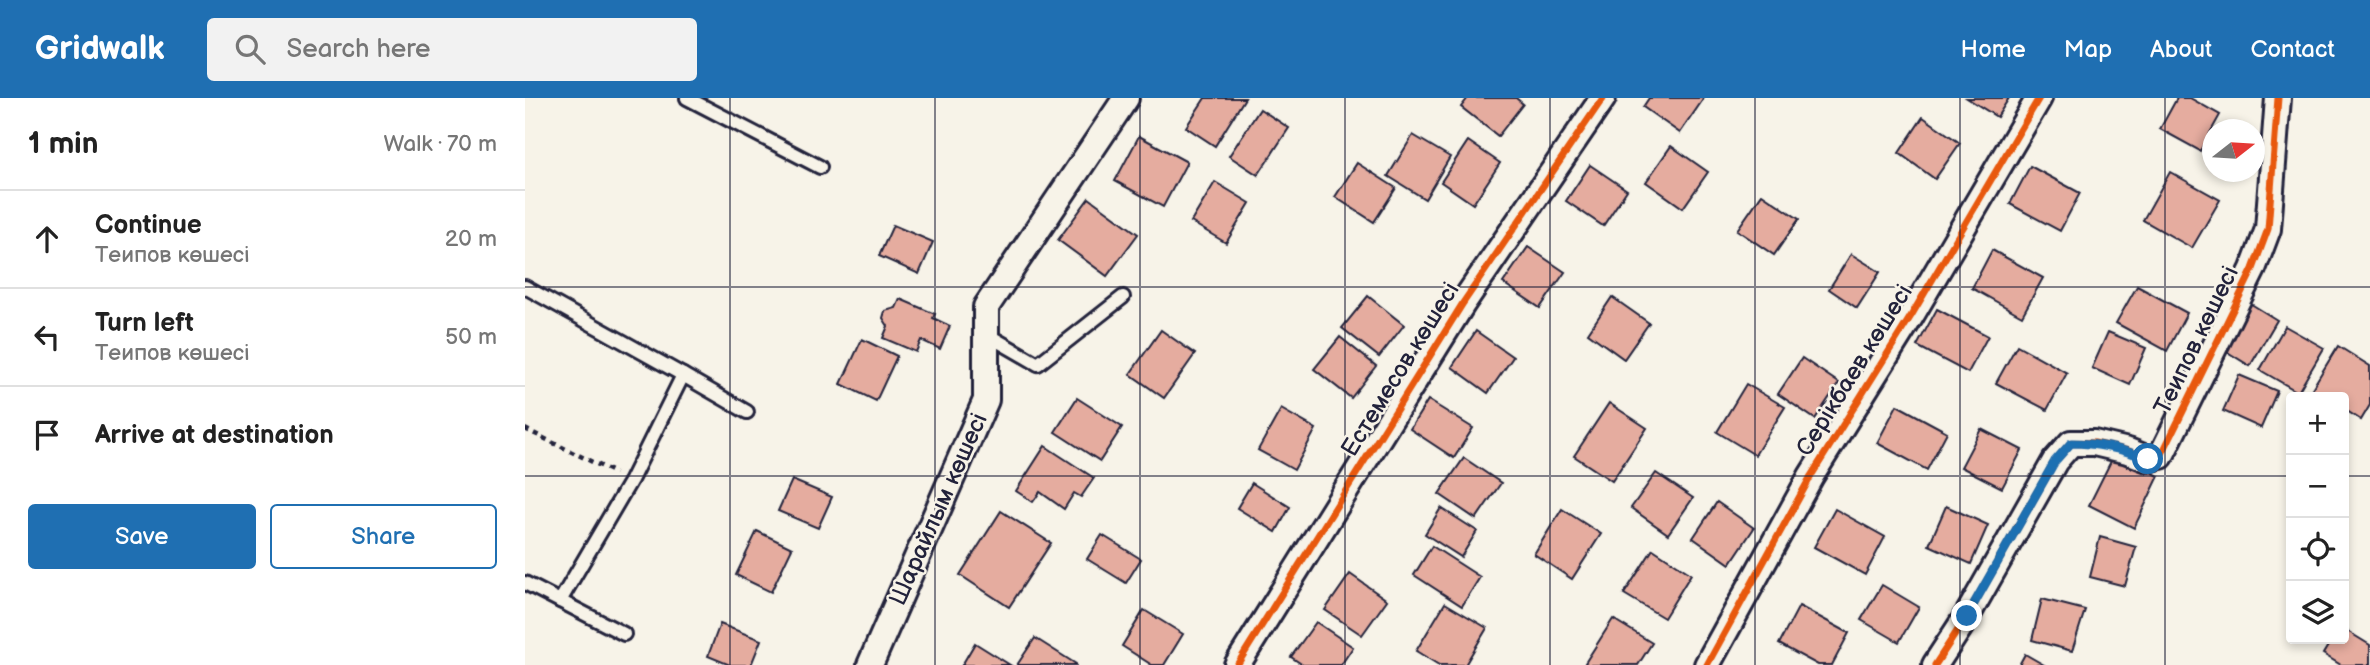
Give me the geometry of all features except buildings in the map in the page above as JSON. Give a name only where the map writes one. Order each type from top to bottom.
[{"type":"street","name":"Шарайлым көшесі","points":[[870,665],[986,400],[986,307],[1126,98]]},
{"type":"street","name":"Естемесов көшесі","points":[[1237,665],[1463,303],[1603,98]]},
{"type":"street","name":"Серікбаев көшесі","points":[[1707,665],[1811,476],[1911,316],[2039,98]]},
{"type":"street","name":"Теипов көшесі","points":[[1935,665],[1967,616],[2055,461],[2071,443],[2094,443],[2148,459],[2161,456],[2253,269],[2268,229],[2278,98]]},
{"type":"lane","points":[[687,98],[820,167]]},
{"type":"lane","points":[[525,287],[747,412]]},
{"type":"lane","points":[[986,334],[1038,364],[1123,297]]},
{"type":"lane","points":[[560,601],[631,480],[683,375]]},
{"type":"lane","points":[[525,583],[624,634]]},
{"type":"path","points":[[525,429],[631,480]]},
{"type":"cycle path","points":[[1237,665],[1463,303],[1603,98]]},
{"type":"cycle path","points":[[1707,665],[1811,476],[1911,316],[2039,98]]},
{"type":"cycle path","points":[[1935,665],[1967,616],[2055,461],[2071,443],[2094,443],[2148,459],[2161,456],[2253,269],[2268,229],[2278,98]]},
{"type":"route","points":[[1967,616],[2055,461],[2071,443],[2094,443],[2148,459]]}]
